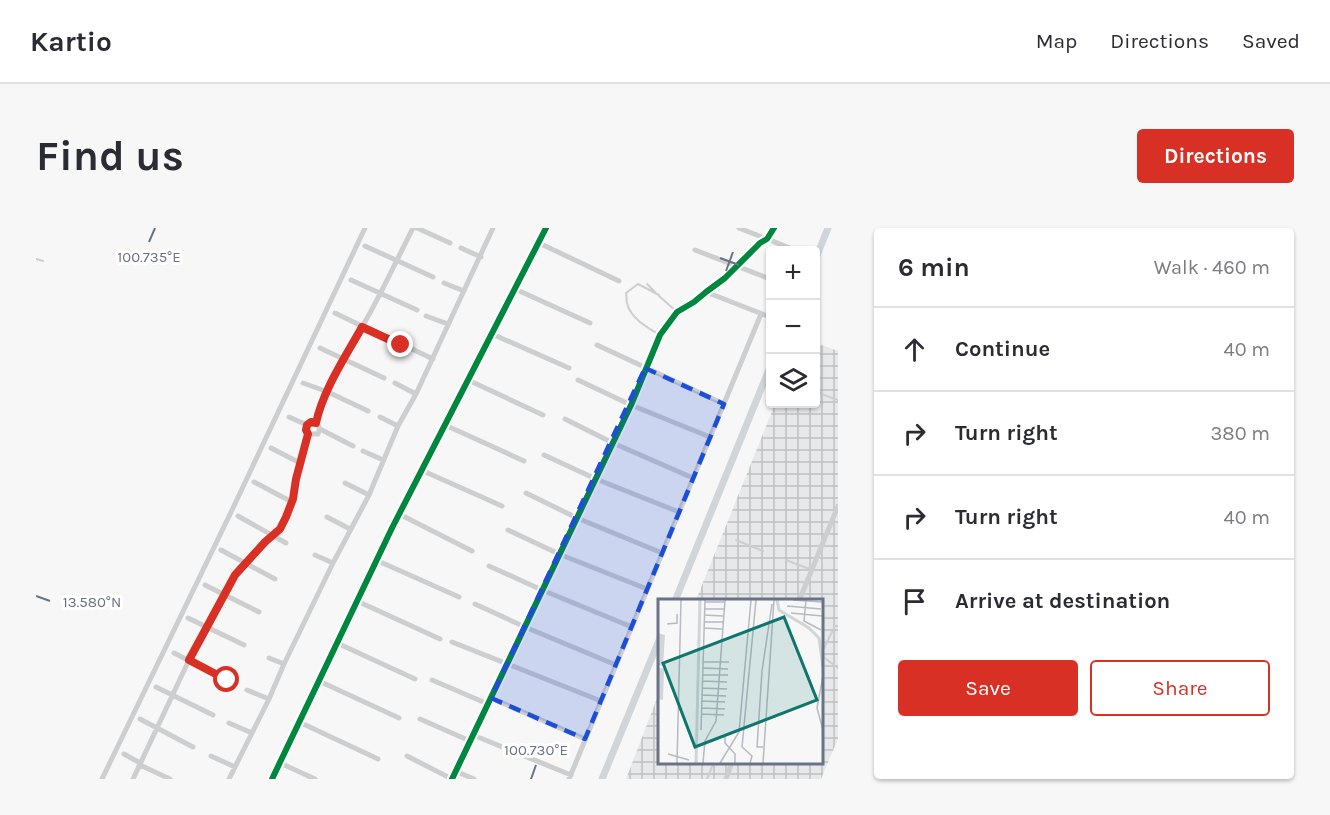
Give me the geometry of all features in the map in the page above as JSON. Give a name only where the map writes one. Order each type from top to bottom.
[{"type":"street","points":[[102,779],[365,228]]},
{"type":"street","points":[[316,423],[344,359],[381,293],[413,228]]},
{"type":"street","points":[[417,228],[450,243]]},
{"type":"street","points":[[229,779],[333,563],[369,495],[398,426],[433,359],[493,228]]},
{"type":"street","points":[[272,779],[376,560],[546,228]]},
{"type":"street","points":[[739,228],[785,246]]},
{"type":"street","points":[[407,756],[452,779],[631,405],[660,335],[677,312],[725,278],[760,243],[767,239],[774,228]]},
{"type":"street","points":[[539,243],[619,281]]},
{"type":"street","points":[[365,246],[433,277]]},
{"type":"street","points":[[461,248],[481,257]]},
{"type":"street","points":[[695,250],[766,277]]},
{"type":"street","points":[[351,280],[417,310]]},
{"type":"street","points":[[444,283],[464,291]]},
{"type":"street","points":[[515,289],[590,323]]},
{"type":"street","points":[[706,292],[766,316]]},
{"type":"street","points":[[335,313],[401,345]]},
{"type":"street","points":[[420,718],[570,777],[761,314]]},
{"type":"street","points":[[426,316],[448,324]]},
{"type":"street","points":[[492,334],[569,368]]},
{"type":"street","points":[[597,345],[724,404]]},
{"type":"street","points":[[320,348],[384,378]]},
{"type":"street","points":[[412,349],[433,359]]},
{"type":"street","points":[[468,380],[543,416]]},
{"type":"street","points":[[578,380],[710,438]]},
{"type":"street","points":[[303,383],[368,411]]},
{"type":"street","points":[[395,383],[416,394]]},
{"type":"street","points":[[289,417],[307,425]]},
{"type":"street","points":[[380,417],[398,426]]},
{"type":"street","points":[[566,419],[613,443],[693,478]]},
{"type":"street","points":[[307,425],[311,422],[316,423],[320,429],[353,446]]},
{"type":"street","points":[[133,779],[189,660],[235,575],[265,542],[273,537],[286,517],[292,502],[308,434],[307,425]]},
{"type":"street","points":[[445,425],[524,461]]},
{"type":"street","points":[[308,434],[318,434],[320,429]]},
{"type":"street","points":[[271,448],[300,463]]},
{"type":"street","points":[[363,451],[383,460]]},
{"type":"street","points":[[544,455],[679,512]]},
{"type":"street","points":[[421,470],[502,506]]},
{"type":"street","points":[[254,482],[292,502]]},
{"type":"street","points":[[345,483],[369,495]]},
{"type":"street","points":[[526,493],[577,518],[662,553]]},
{"type":"street","points":[[799,599],[838,506]]},
{"type":"street","points":[[399,514],[472,550]]},
{"type":"street","points":[[238,516],[286,543]]},
{"type":"street","points":[[327,517],[350,529]]},
{"type":"street","points":[[507,530],[559,554],[647,589]]},
{"type":"street","points":[[221,550],[275,579]]},
{"type":"street","points":[[315,555],[333,563]]},
{"type":"street","points":[[376,560],[459,597]]},
{"type":"street","points":[[489,566],[542,591],[632,627]]},
{"type":"street","points":[[205,585],[259,612]]},
{"type":"street","points":[[357,601],[440,639]]},
{"type":"street","points":[[475,604],[616,665]]},
{"type":"street","points":[[188,618],[244,645]]},
{"type":"street","points":[[452,642],[601,701]]},
{"type":"street","points":[[337,643],[415,679]]},
{"type":"street","points":[[174,653],[227,680]]},
{"type":"street","points":[[270,658],[284,664]]},
{"type":"street","points":[[432,680],[585,739]]},
{"type":"street","points":[[319,681],[399,718]]},
{"type":"street","points":[[156,687],[213,715]]},
{"type":"street","points":[[247,690],[269,699]]},
{"type":"street","points":[[140,719],[193,747]]},
{"type":"street","points":[[299,722],[378,759]]},
{"type":"street","points":[[229,723],[252,733]]},
{"type":"street","points":[[124,754],[170,779]]},
{"type":"street","points":[[211,756],[235,767]]},
{"type":"street","points":[[280,763],[315,779]]},
{"type":"street","points":[[726,779],[731,764]]},
{"type":"street","points":[[455,771],[474,779]]},
{"type":"lane","points":[[36,260],[43,261]]},
{"type":"lane","points":[[659,295],[638,284],[627,293],[627,305],[642,324],[660,335]]},
{"type":"lane","points":[[647,284],[677,312]]},
{"type":"lane","points":[[820,393],[838,400]]},
{"type":"lane","points":[[736,540],[763,551]]},
{"type":"lane","points":[[786,560],[812,570]]},
{"type":"lane","points":[[823,652],[835,626],[838,626]]},
{"type":"lane","points":[[823,655],[838,668]]},
{"type":"lane","points":[[707,779],[713,764]]},
{"type":"highlighted area","points":[[645,368],[724,404],[585,739],[491,698]]},
{"type":"shaded area","points":[[820,344],[838,351],[838,739],[821,779],[626,779],[658,696],[658,764],[823,764],[823,599],[696,599],[773,408],[820,408]]},
{"type":"waterway","points":[[820,248],[828,228]]},
{"type":"waterway","points":[[676,599],[766,377]]},
{"type":"waterway","points":[[602,779],[658,643]]},
{"type":"cycle path","points":[[272,779],[392,528],[546,228]]},
{"type":"cycle path","points":[[452,779],[631,405],[660,335],[677,312],[725,278],[760,243],[767,239],[774,228]]},
{"type":"route","points":[[227,680],[189,660],[235,575],[280,529],[293,499],[308,434],[307,425],[311,422],[316,423],[325,398],[362,327],[401,345]]}]
